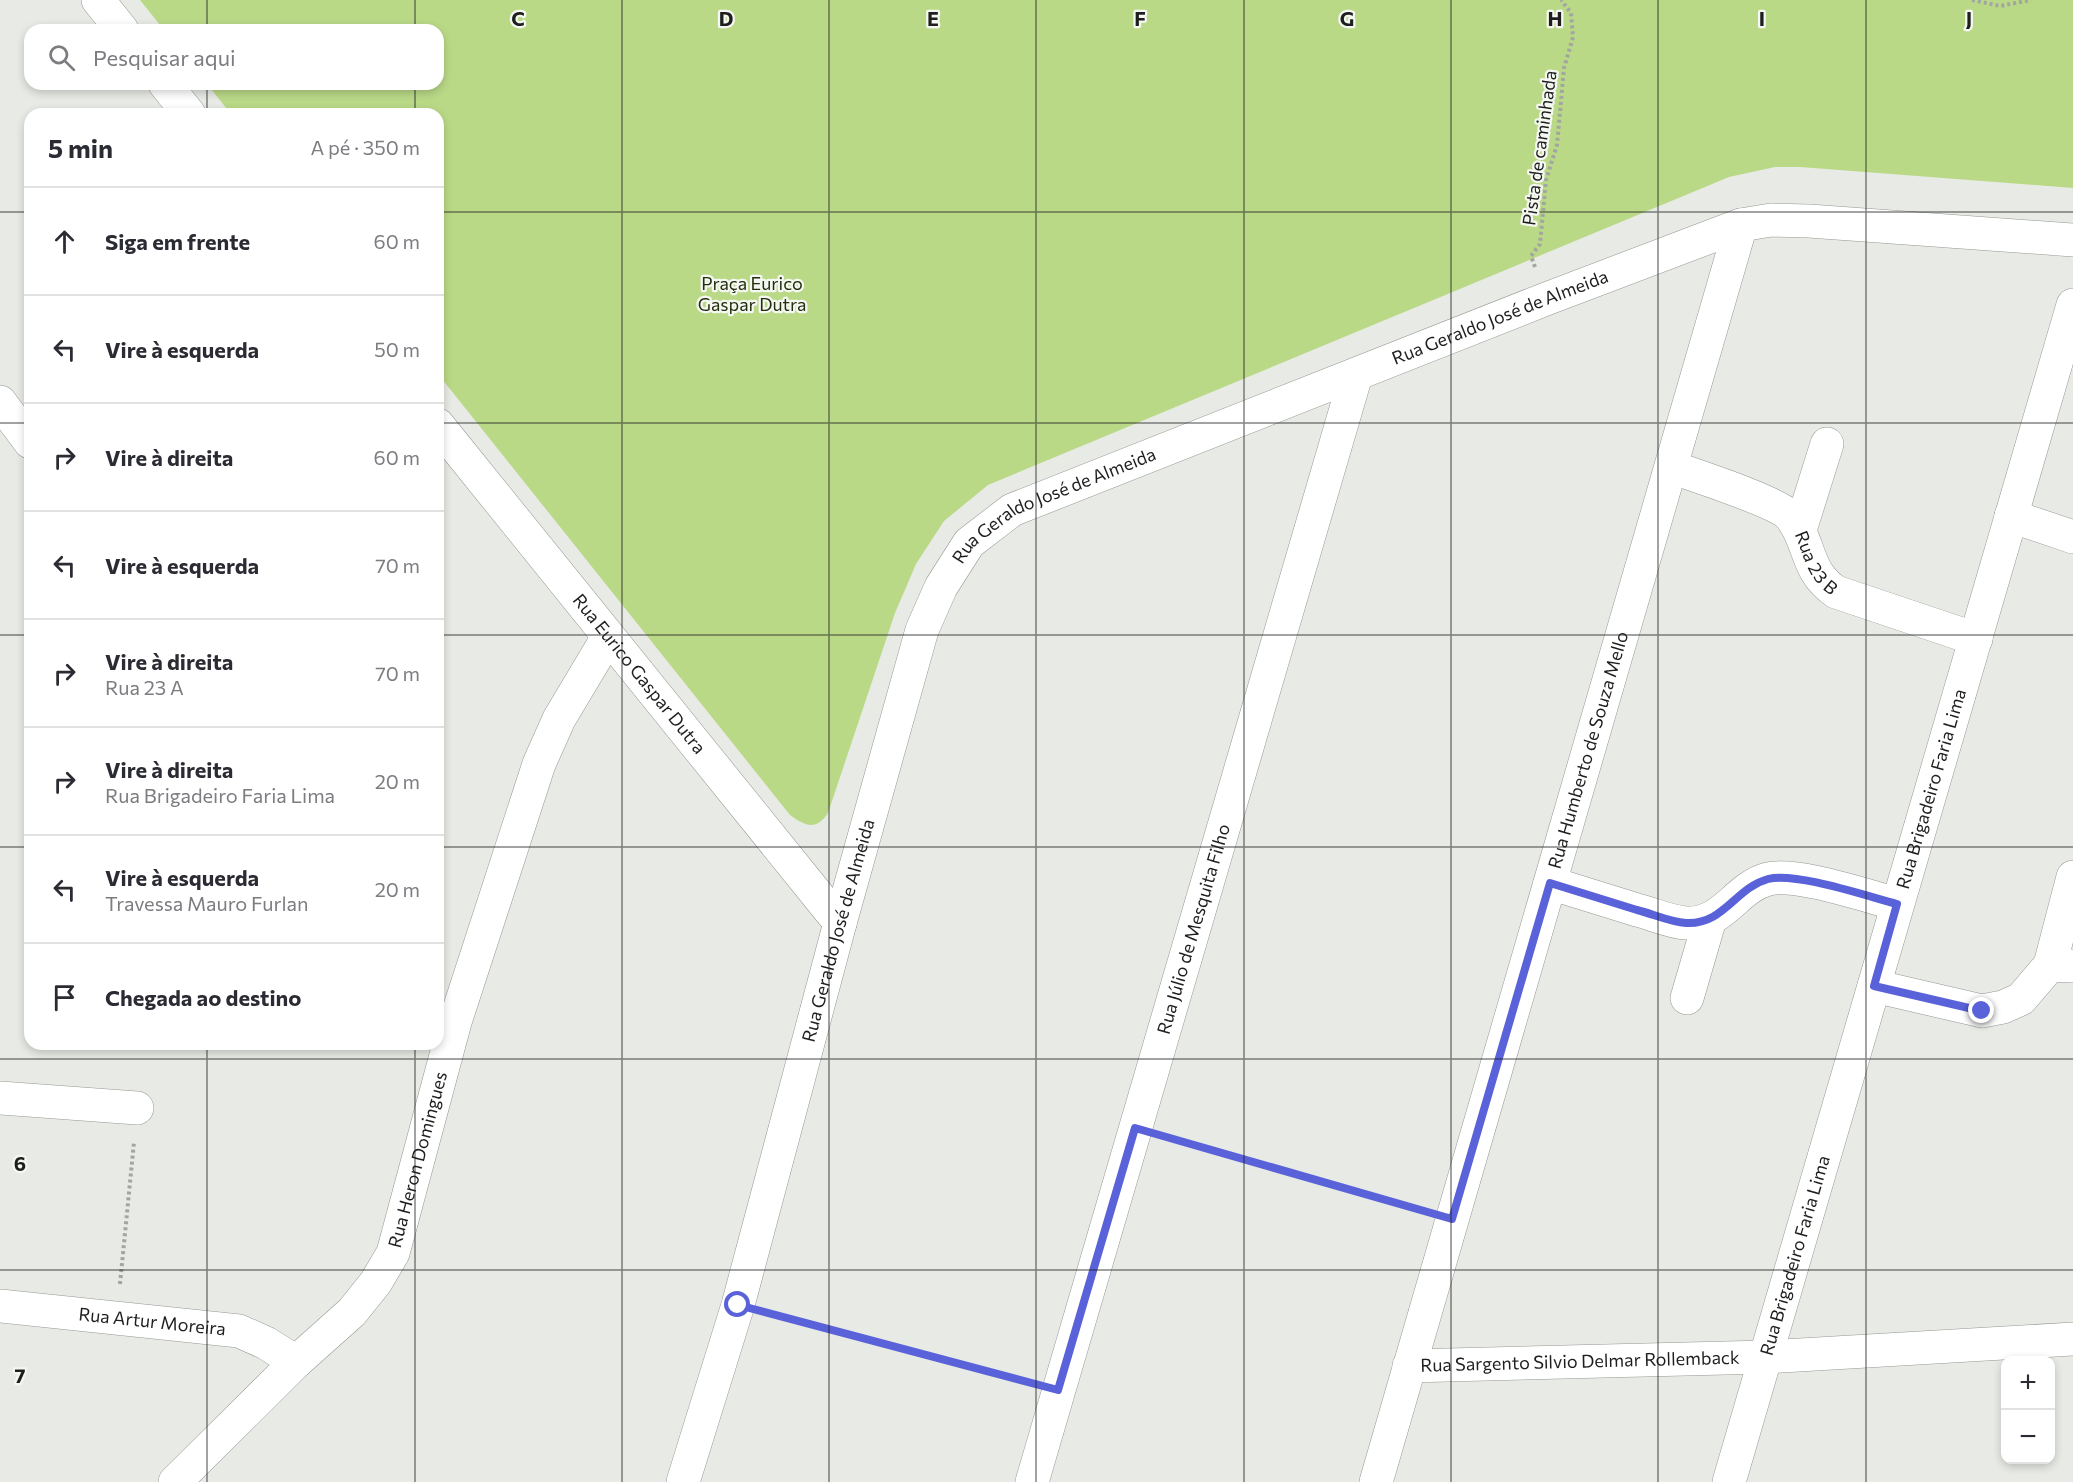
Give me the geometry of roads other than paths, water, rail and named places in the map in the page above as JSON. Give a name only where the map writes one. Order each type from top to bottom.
[{"type":"street","points":[[98,0],[117,24]]},
{"type":"street","points":[[170,90],[184,108]]},
{"type":"street","name":"Rua Geraldo José de Almeida","points":[[683,1482],[738,1305],[840,923],[922,630],[941,587],[969,543],[1012,510],[1546,299],[1741,225],[1771,220],[1809,221],[2073,240]]},
{"type":"street","name":"Rua Humberto de Souza Mello","points":[[1376,1482],[1741,225]]},
{"type":"street","name":"Rua Brigadeiro Faria Lima","points":[[1729,1482],[2073,305]]},
{"type":"street","name":"Rua Júlio de Mesquita Filho","points":[[1032,1482],[1356,375]]},
{"type":"street","points":[[0,402],[24,434]]},
{"type":"street","name":"Rua Eurico Gaspar Dutra","points":[[444,433],[840,923]]},
{"type":"street","points":[[1800,530],[1827,444]]},
{"type":"street","name":"Rua 23 B","points":[[1671,467],[1769,503],[1789,514],[1800,530],[1823,584],[1836,592],[1976,639]]},
{"type":"street","points":[[2011,516],[2073,537]]},
{"type":"street","name":"Rua Heron Domingues","points":[[447,1010],[539,764],[559,719],[608,638]]},
{"type":"street","points":[[1550,883],[1687,923],[1710,919],[1727,908],[1746,888],[1766,879],[1782,876],[1897,904]]},
{"type":"street","points":[[1874,986],[1982,1011],[2003,1007],[2021,999],[2062,965],[2073,877]]},
{"type":"street","points":[[1687,998],[1710,919]]},
{"type":"street","name":"Rua Heron Domingues","points":[[175,1482],[296,1362],[352,1311],[376,1282],[393,1253],[438,1050]]},
{"type":"street","points":[[0,1098],[137,1108]]},
{"type":"street","name":"Rua Artur Moreira","points":[[0,1306],[238,1331],[266,1343],[296,1362]]},
{"type":"street","name":"Rua Sargento Silvio Delmar Rollemback","points":[[1409,1366],[1766,1357],[2073,1339]]},
{"type":"park label","name":"Praça Eurico Gaspar Dutra","points":[[752,294]]}]
